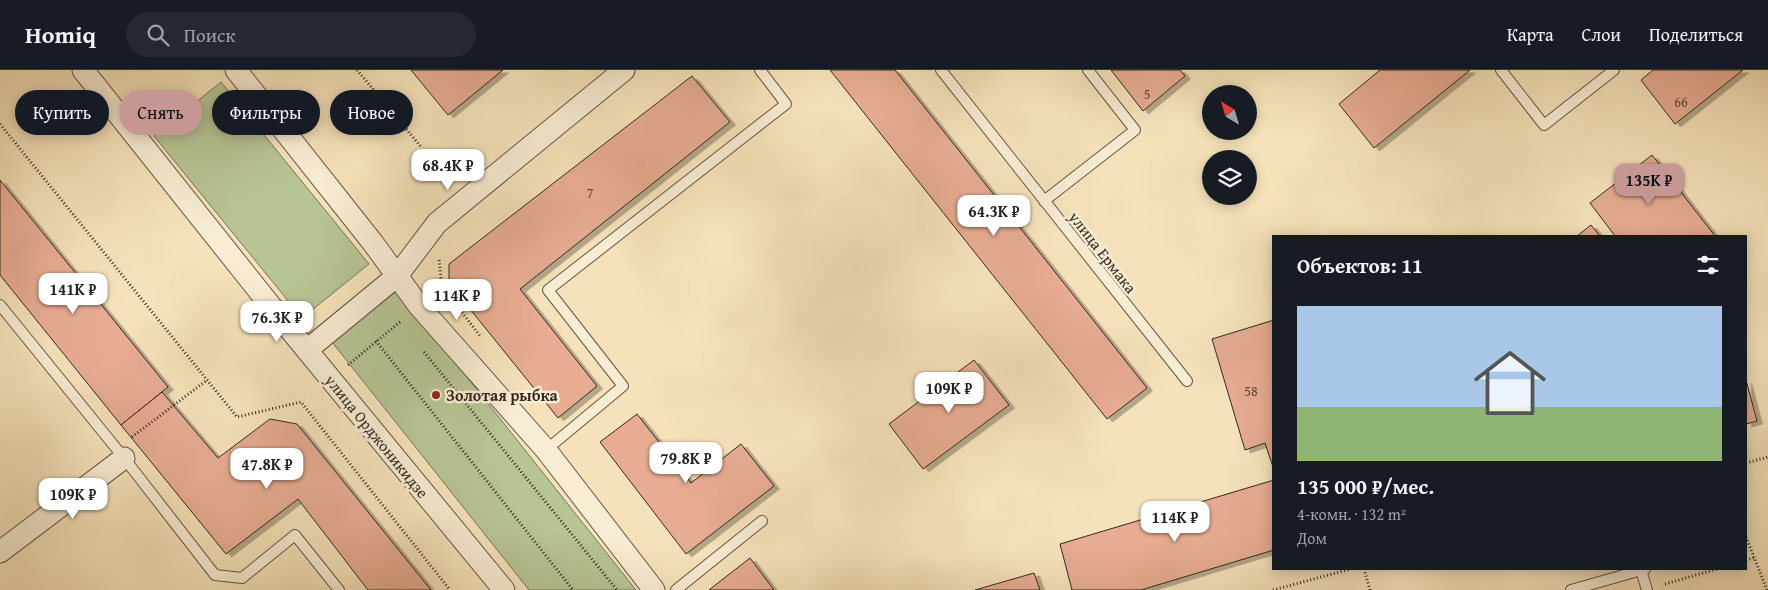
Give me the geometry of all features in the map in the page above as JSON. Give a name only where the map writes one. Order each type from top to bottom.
[{"type":"street","name":"улица Орджоникидзе","points":[[83,70],[307,350],[504,590]]},
{"type":"street","points":[[236,70],[373,243],[419,306],[546,450],[654,590]]},
{"type":"street","points":[[307,350],[397,276],[437,224],[624,70]]},
{"type":"street","points":[[0,552],[124,458]]},
{"type":"lane","points":[[546,450],[622,386],[548,290],[786,104],[760,70]]},
{"type":"lane","name":"улица Ермака","points":[[940,70],[1187,381]]},
{"type":"lane","points":[[1044,201],[1135,130],[1088,70]]},
{"type":"lane","points":[[1501,70],[1544,124],[1614,70]]},
{"type":"lane","points":[[0,305],[124,458],[215,576],[242,578],[295,535],[339,590]]},
{"type":"lane","points":[[676,590],[762,521]]},
{"type":"lane","points":[[1571,590],[1640,570]]},
{"type":"lane","points":[[1643,570],[1646,590]]},
{"type":"path","points":[[357,70],[422,148]]},
{"type":"path","points":[[0,124],[237,417],[301,402],[450,590]]},
{"type":"path","points":[[344,368],[407,316]]},
{"type":"path","points":[[400,322],[406,330]]},
{"type":"path","points":[[376,342],[573,590]]},
{"type":"path","points":[[418,345],[617,590]]},
{"type":"path","points":[[1747,463],[1768,457]]},
{"type":"path","points":[[1747,540],[1767,590]]},
{"type":"path","points":[[1747,560],[1754,558]]},
{"type":"path","points":[[1273,590],[1347,570]]},
{"type":"path","points":[[1364,570],[1370,590]]},
{"type":"path","points":[[1646,590],[1714,570]]},
{"type":"green space","points":[[221,82],[228,90],[212,90],[212,135],[264,135],[369,264],[302,318],[154,136],[202,135],[202,97]]},
{"type":"green space","points":[[398,290],[636,590],[529,590],[332,342]]},
{"type":"building","points":[[411,70],[503,70],[448,115]]},
{"type":"building","points":[[830,70],[895,70],[1147,388],[1107,419]]},
{"type":"building","points":[[1111,70],[1180,70],[1185,76],[1143,111]]},
{"type":"building","points":[[1380,70],[1470,70],[1374,148],[1339,104]]},
{"type":"building","points":[[1653,70],[1743,70],[1675,124],[1641,80]]},
{"type":"building","points":[[692,76],[730,122],[520,289],[597,386],[558,418],[449,283],[449,264]]},
{"type":"building","points":[[1652,155],[1714,235],[1614,235],[1590,203]]},
{"type":"building","points":[[0,180],[168,387],[121,425],[0,275]]},
{"type":"building","points":[[1591,225],[1599,235],[1578,235]]},
{"type":"building","points":[[1272,321],[1272,464],[1265,443],[1245,450],[1212,339]]},
{"type":"building","points":[[974,360],[1009,405],[923,469],[889,424]]},
{"type":"building","points":[[1747,384],[1757,421],[1747,424]]},
{"type":"building","points":[[162,392],[218,458],[270,419],[297,424],[431,590],[368,590],[298,499],[226,554],[121,425]]},
{"type":"building","points":[[637,414],[691,483],[741,444],[774,486],[686,554],[600,442]]},
{"type":"building","points":[[1272,481],[1272,551],[1141,590],[1072,590],[1060,544]]},
{"type":"building","points":[[750,558],[774,590],[709,590]]},
{"type":"building","points":[[1034,573],[1040,590],[975,590]]},
{"type":"place","name":"Золотая рыбка","points":[[436,395]]}]
